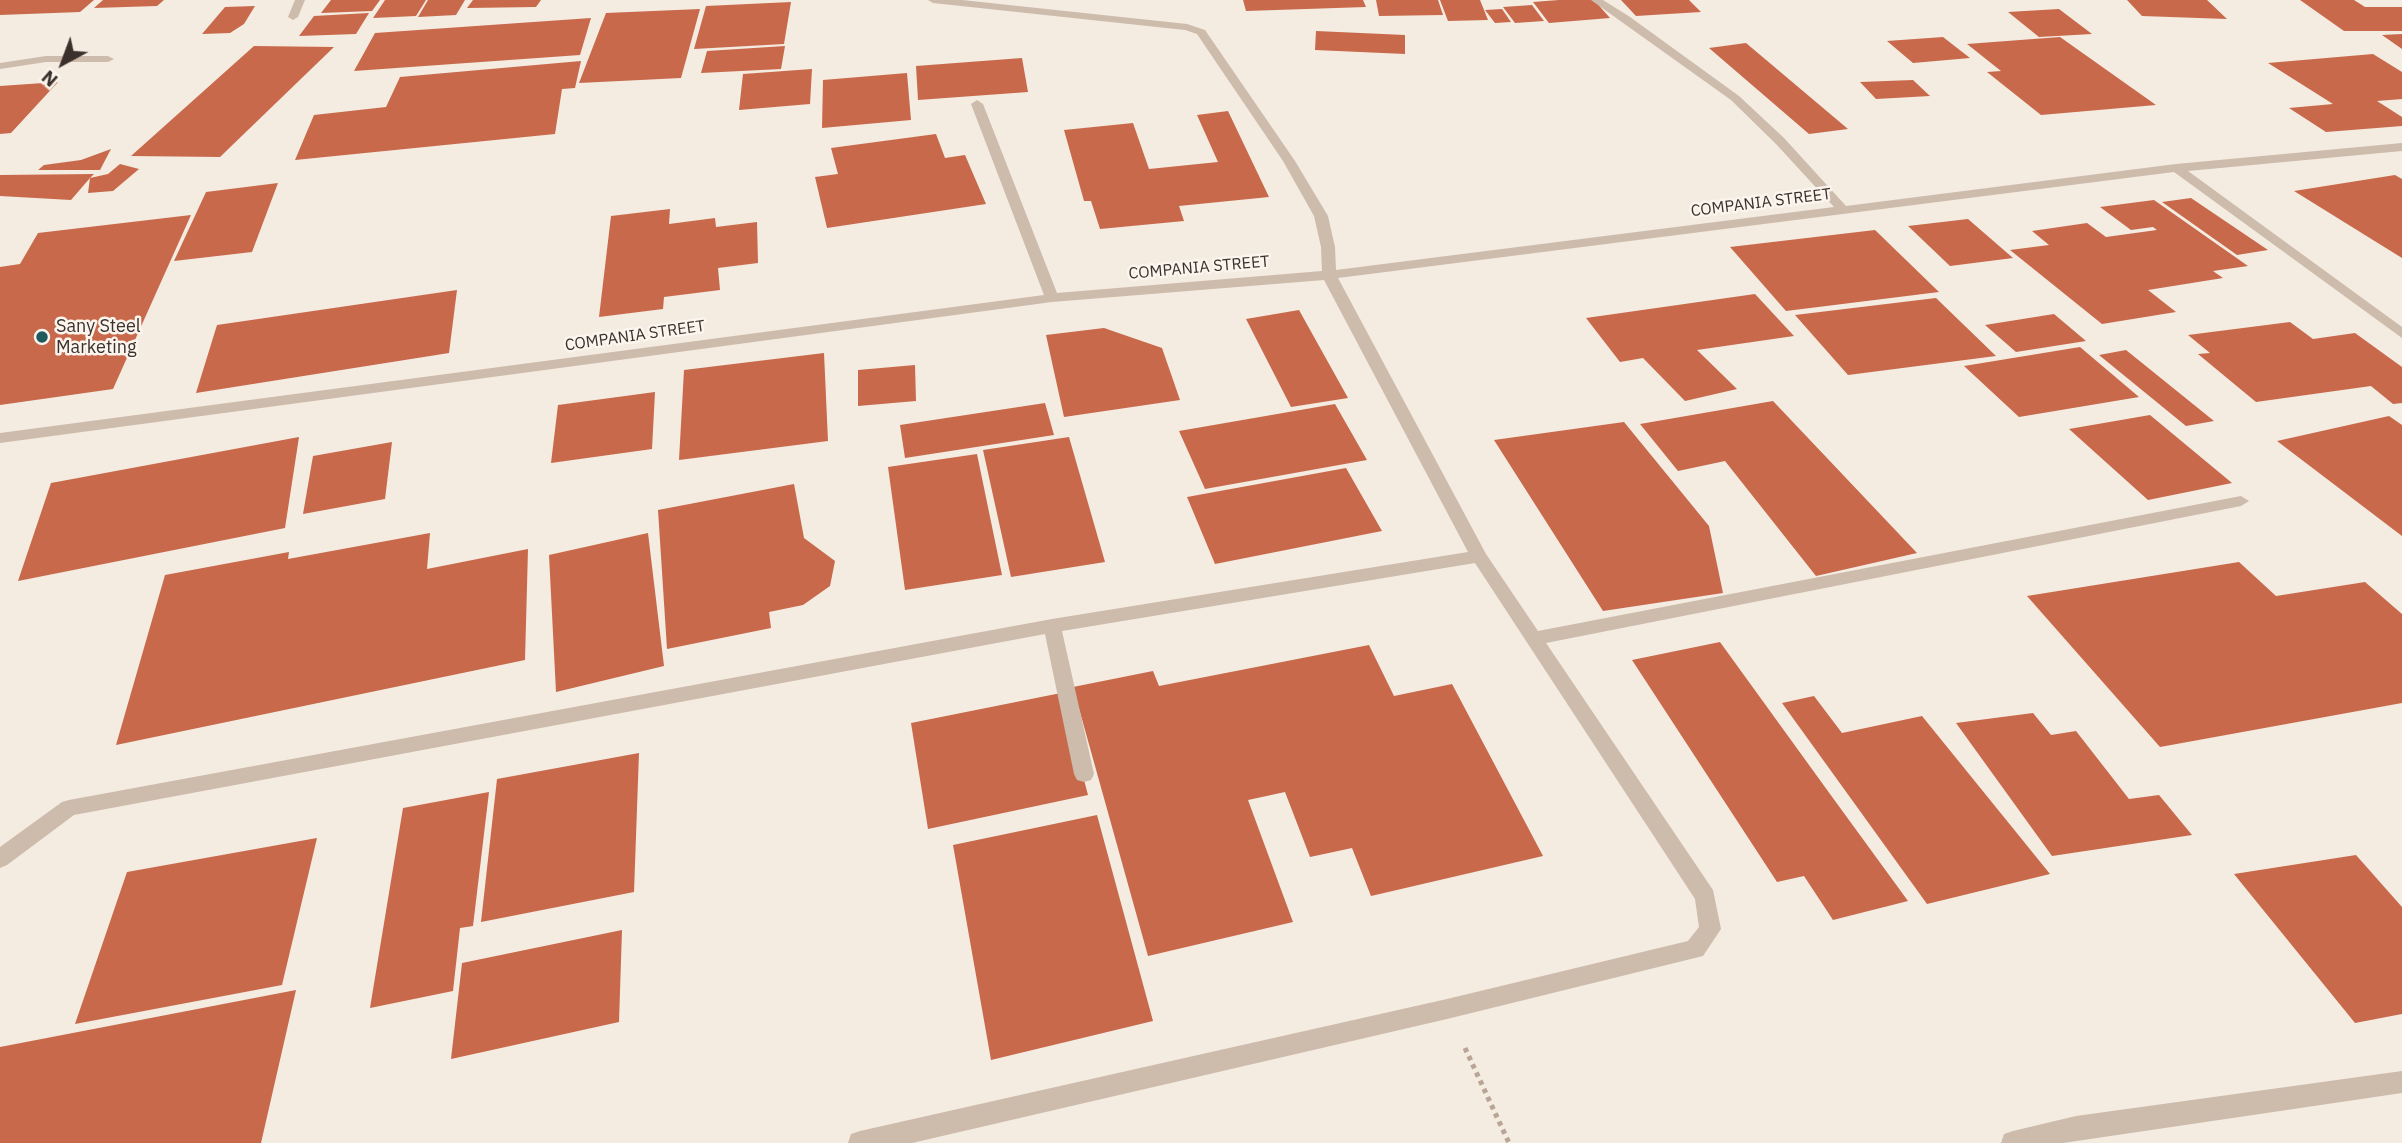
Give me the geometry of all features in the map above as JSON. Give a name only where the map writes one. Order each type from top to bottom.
[{"type":"street","points":[[293,17],[300,0]]},
{"type":"street","points":[[874,1142],[1695,949],[1710,929],[1705,897],[1479,556],[1329,275],[1328,247],[1321,216],[1289,161],[1201,32],[1187,27],[986,3],[933,0]]},
{"type":"street","points":[[1596,0],[1735,98],[1780,141],[1843,210]]},
{"type":"street","points":[[0,66],[46,59],[108,59]]},
{"type":"street","points":[[977,104],[1052,298]]},
{"type":"street","name":"COMPANIA STREET","points":[[0,438],[1052,298],[1329,275],[2176,168],[2402,146]]},
{"type":"street","points":[[2176,168],[2402,334]]},
{"type":"street","points":[[1533,639],[2241,501]]},
{"type":"street","points":[[0,859],[69,808],[1052,626],[1479,556]]},
{"type":"street","points":[[1052,626],[1084,774]]},
{"type":"street","points":[[2013,1143],[2076,1128],[2402,1082]]},
{"type":"path","points":[[1447,1009],[1509,1143]]},
{"type":"building","points":[[0,0],[94,0],[80,12],[0,15]]},
{"type":"building","points":[[103,0],[164,0],[157,6],[94,8]]},
{"type":"building","points":[[331,0],[380,0],[372,11],[321,13]]},
{"type":"building","points":[[385,0],[426,0],[416,16],[373,18]]},
{"type":"building","points":[[428,0],[465,0],[456,15],[418,17]]},
{"type":"building","points":[[473,0],[541,0],[536,7],[467,8]]},
{"type":"building","points":[[1243,0],[1363,0],[1366,7],[1246,11]]},
{"type":"building","points":[[1376,0],[1438,0],[1443,15],[1379,16]]},
{"type":"building","points":[[1440,0],[1480,0],[1488,20],[1448,21]]},
{"type":"building","points":[[1594,0],[1610,18],[1549,23],[1533,2]]},
{"type":"building","points":[[1621,0],[1689,0],[1701,12],[1636,16]]},
{"type":"building","points":[[2127,0],[2207,0],[2227,19],[2142,16]]},
{"type":"building","points":[[2300,0],[2354,0],[2365,7],[2402,7],[2402,31],[2344,31]]},
{"type":"building","points":[[791,2],[784,44],[694,49],[706,6]]},
{"type":"building","points":[[1532,5],[1544,21],[1515,23],[1503,7]]},
{"type":"building","points":[[255,6],[244,24],[230,33],[202,34],[225,7]]},
{"type":"building","points":[[700,9],[681,78],[579,83],[606,13]]},
{"type":"building","points":[[1502,9],[1511,22],[1495,23],[1485,10]]},
{"type":"building","points":[[2059,9],[2092,34],[2039,37],[2008,12]]},
{"type":"building","points":[[369,13],[356,34],[299,36],[314,16]]},
{"type":"building","points":[[591,18],[580,55],[354,71],[375,33]]},
{"type":"building","points":[[1316,31],[1405,35],[1405,54],[1315,50]]},
{"type":"building","points":[[2402,34],[2402,49],[2382,35]]},
{"type":"building","points":[[1943,37],[1970,58],[1913,63],[1887,41]]},
{"type":"building","points":[[2060,37],[2156,105],[2041,115],[1987,72],[2001,71],[1967,44]]},
{"type":"building","points":[[1746,43],[1848,129],[1809,134],[1709,48]]},
{"type":"building","points":[[254,46],[334,47],[220,157],[131,156]]},
{"type":"building","points":[[785,46],[781,69],[701,73],[707,51]]},
{"type":"building","points":[[2373,54],[2402,72],[2402,99],[2377,101],[2402,117],[2402,126],[2326,132],[2289,108],[2333,104],[2268,63]]},
{"type":"building","points":[[1022,58],[1028,92],[918,100],[916,66]]},
{"type":"building","points":[[581,61],[575,88],[562,89],[555,134],[295,160],[314,115],[386,107],[400,77]]},
{"type":"building","points":[[812,69],[810,104],[739,110],[743,74]]},
{"type":"building","points":[[907,73],[911,120],[822,128],[823,80]]},
{"type":"building","points":[[1913,80],[1930,96],[1876,99],[1860,82]]},
{"type":"building","points":[[58,82],[11,133],[0,134],[0,86]]},
{"type":"building","points":[[1228,111],[1269,197],[1179,206],[1184,221],[1100,229],[1091,201],[1084,201],[1064,130],[1133,123],[1149,169],[1218,162],[1197,115]]},
{"type":"building","points":[[936,134],[945,158],[965,155],[986,204],[827,228],[815,177],[838,174],[831,148]]},
{"type":"building","points":[[111,149],[100,170],[38,170],[44,165],[81,160]]},
{"type":"building","points":[[120,164],[139,169],[113,191],[88,193],[90,178],[108,174]]},
{"type":"building","points":[[94,174],[71,200],[0,196],[0,175]]},
{"type":"building","points":[[2395,175],[2402,179],[2402,258],[2294,191]]},
{"type":"building","points":[[278,183],[252,252],[174,261],[206,192]]},
{"type":"building","points":[[2191,198],[2268,250],[2237,255],[2162,202]]},
{"type":"building","points":[[2154,200],[2248,266],[2213,271],[2223,278],[2148,290],[2176,312],[2102,324],[2010,250],[2049,245],[2032,231],[2087,223],[2106,237],[2157,230],[2153,227],[2131,230],[2100,207]]},
{"type":"building","points":[[670,209],[669,224],[715,218],[716,227],[757,222],[758,263],[718,268],[720,290],[664,297],[663,309],[599,317],[611,216]]},
{"type":"building","points":[[191,215],[113,389],[0,405],[0,267],[20,264],[38,233]]},
{"type":"building","points":[[1968,219],[2013,258],[1950,266],[1908,226]]},
{"type":"building","points":[[1875,230],[1939,292],[1786,311],[1730,247]]},
{"type":"building","points":[[457,290],[449,353],[196,393],[217,325]]},
{"type":"building","points":[[1755,294],[1794,336],[1697,350],[1737,389],[1685,401],[1643,358],[1620,362],[1586,318]]},
{"type":"building","points":[[1936,298],[1996,356],[1848,375],[1795,315]]},
{"type":"building","points":[[1299,310],[1348,398],[1291,407],[1246,319]]},
{"type":"building","points":[[2054,314],[2086,341],[2016,352],[1985,325]]},
{"type":"building","points":[[2290,322],[2313,339],[2355,333],[2402,367],[2402,403],[2393,404],[2371,386],[2256,402],[2198,354],[2210,353],[2188,335]]},
{"type":"building","points":[[1104,328],[1162,348],[1180,400],[1064,417],[1046,335]]},
{"type":"building","points":[[2080,347],[2139,397],[2019,417],[1964,366]]},
{"type":"building","points":[[2126,350],[2214,421],[2186,426],[2099,355]]},
{"type":"building","points":[[824,353],[828,441],[679,460],[684,370]]},
{"type":"building","points":[[915,365],[916,401],[858,406],[858,370]]},
{"type":"building","points":[[655,392],[652,449],[551,463],[558,405]]},
{"type":"building","points":[[1773,401],[1917,553],[1816,576],[1725,461],[1678,471],[1640,424]]},
{"type":"building","points":[[1045,403],[1054,435],[905,458],[900,425]]},
{"type":"building","points":[[1335,404],[1367,460],[1205,489],[1179,431]]},
{"type":"building","points":[[2150,415],[2232,483],[2148,500],[2069,429]]},
{"type":"building","points":[[2389,416],[2402,425],[2402,536],[2277,441]]},
{"type":"building","points":[[1624,422],[1709,526],[1723,593],[1603,611],[1494,440]]},
{"type":"building","points":[[299,437],[285,528],[18,581],[51,483]]},
{"type":"building","points":[[1069,437],[1105,562],[1011,577],[983,450]]},
{"type":"building","points":[[392,442],[385,499],[303,514],[313,456]]},
{"type":"building","points":[[977,454],[1002,575],[905,590],[888,467]]},
{"type":"building","points":[[1346,468],[1382,531],[1215,564],[1187,497]]},
{"type":"building","points":[[794,484],[804,538],[835,561],[830,586],[803,605],[769,612],[771,628],[667,649],[658,510]]},
{"type":"building","points":[[430,533],[427,569],[528,549],[525,660],[116,745],[165,575],[289,552],[288,559]]},
{"type":"building","points":[[648,533],[664,666],[556,692],[549,555]]},
{"type":"building","points":[[2239,562],[2276,596],[2365,582],[2402,614],[2402,703],[2160,747],[2027,596]]},
{"type":"building","points":[[1720,642],[1908,901],[1833,920],[1804,876],[1777,882],[1632,660]]},
{"type":"building","points":[[1369,645],[1394,696],[1452,684],[1543,856],[1371,896],[1352,848],[1310,857],[1285,792],[1248,800],[1293,922],[1148,956],[1073,687],[1153,671],[1159,686]]},
{"type":"building","points":[[1061,693],[1088,795],[928,829],[911,723]]},
{"type":"building","points":[[1814,696],[1842,733],[1922,716],[2050,874],[1927,904],[1782,703]]},
{"type":"building","points":[[2033,713],[2051,735],[2076,731],[2129,799],[2159,795],[2192,835],[2052,856],[1956,723]]},
{"type":"building","points":[[639,753],[634,892],[481,922],[497,779]]},
{"type":"building","points":[[489,792],[473,926],[460,928],[453,991],[370,1008],[403,808]]},
{"type":"building","points":[[1097,815],[1153,1021],[991,1060],[953,845]]},
{"type":"building","points":[[317,838],[282,985],[75,1024],[127,872]]},
{"type":"building","points":[[2356,855],[2402,907],[2402,1014],[2355,1023],[2234,874]]},
{"type":"building","points":[[622,930],[619,1022],[451,1059],[462,963]]},
{"type":"building","points":[[296,990],[261,1143],[0,1143],[0,1047]]},
{"type":"place","name":"Sany Steel Marketing","points":[[42,337]]}]
